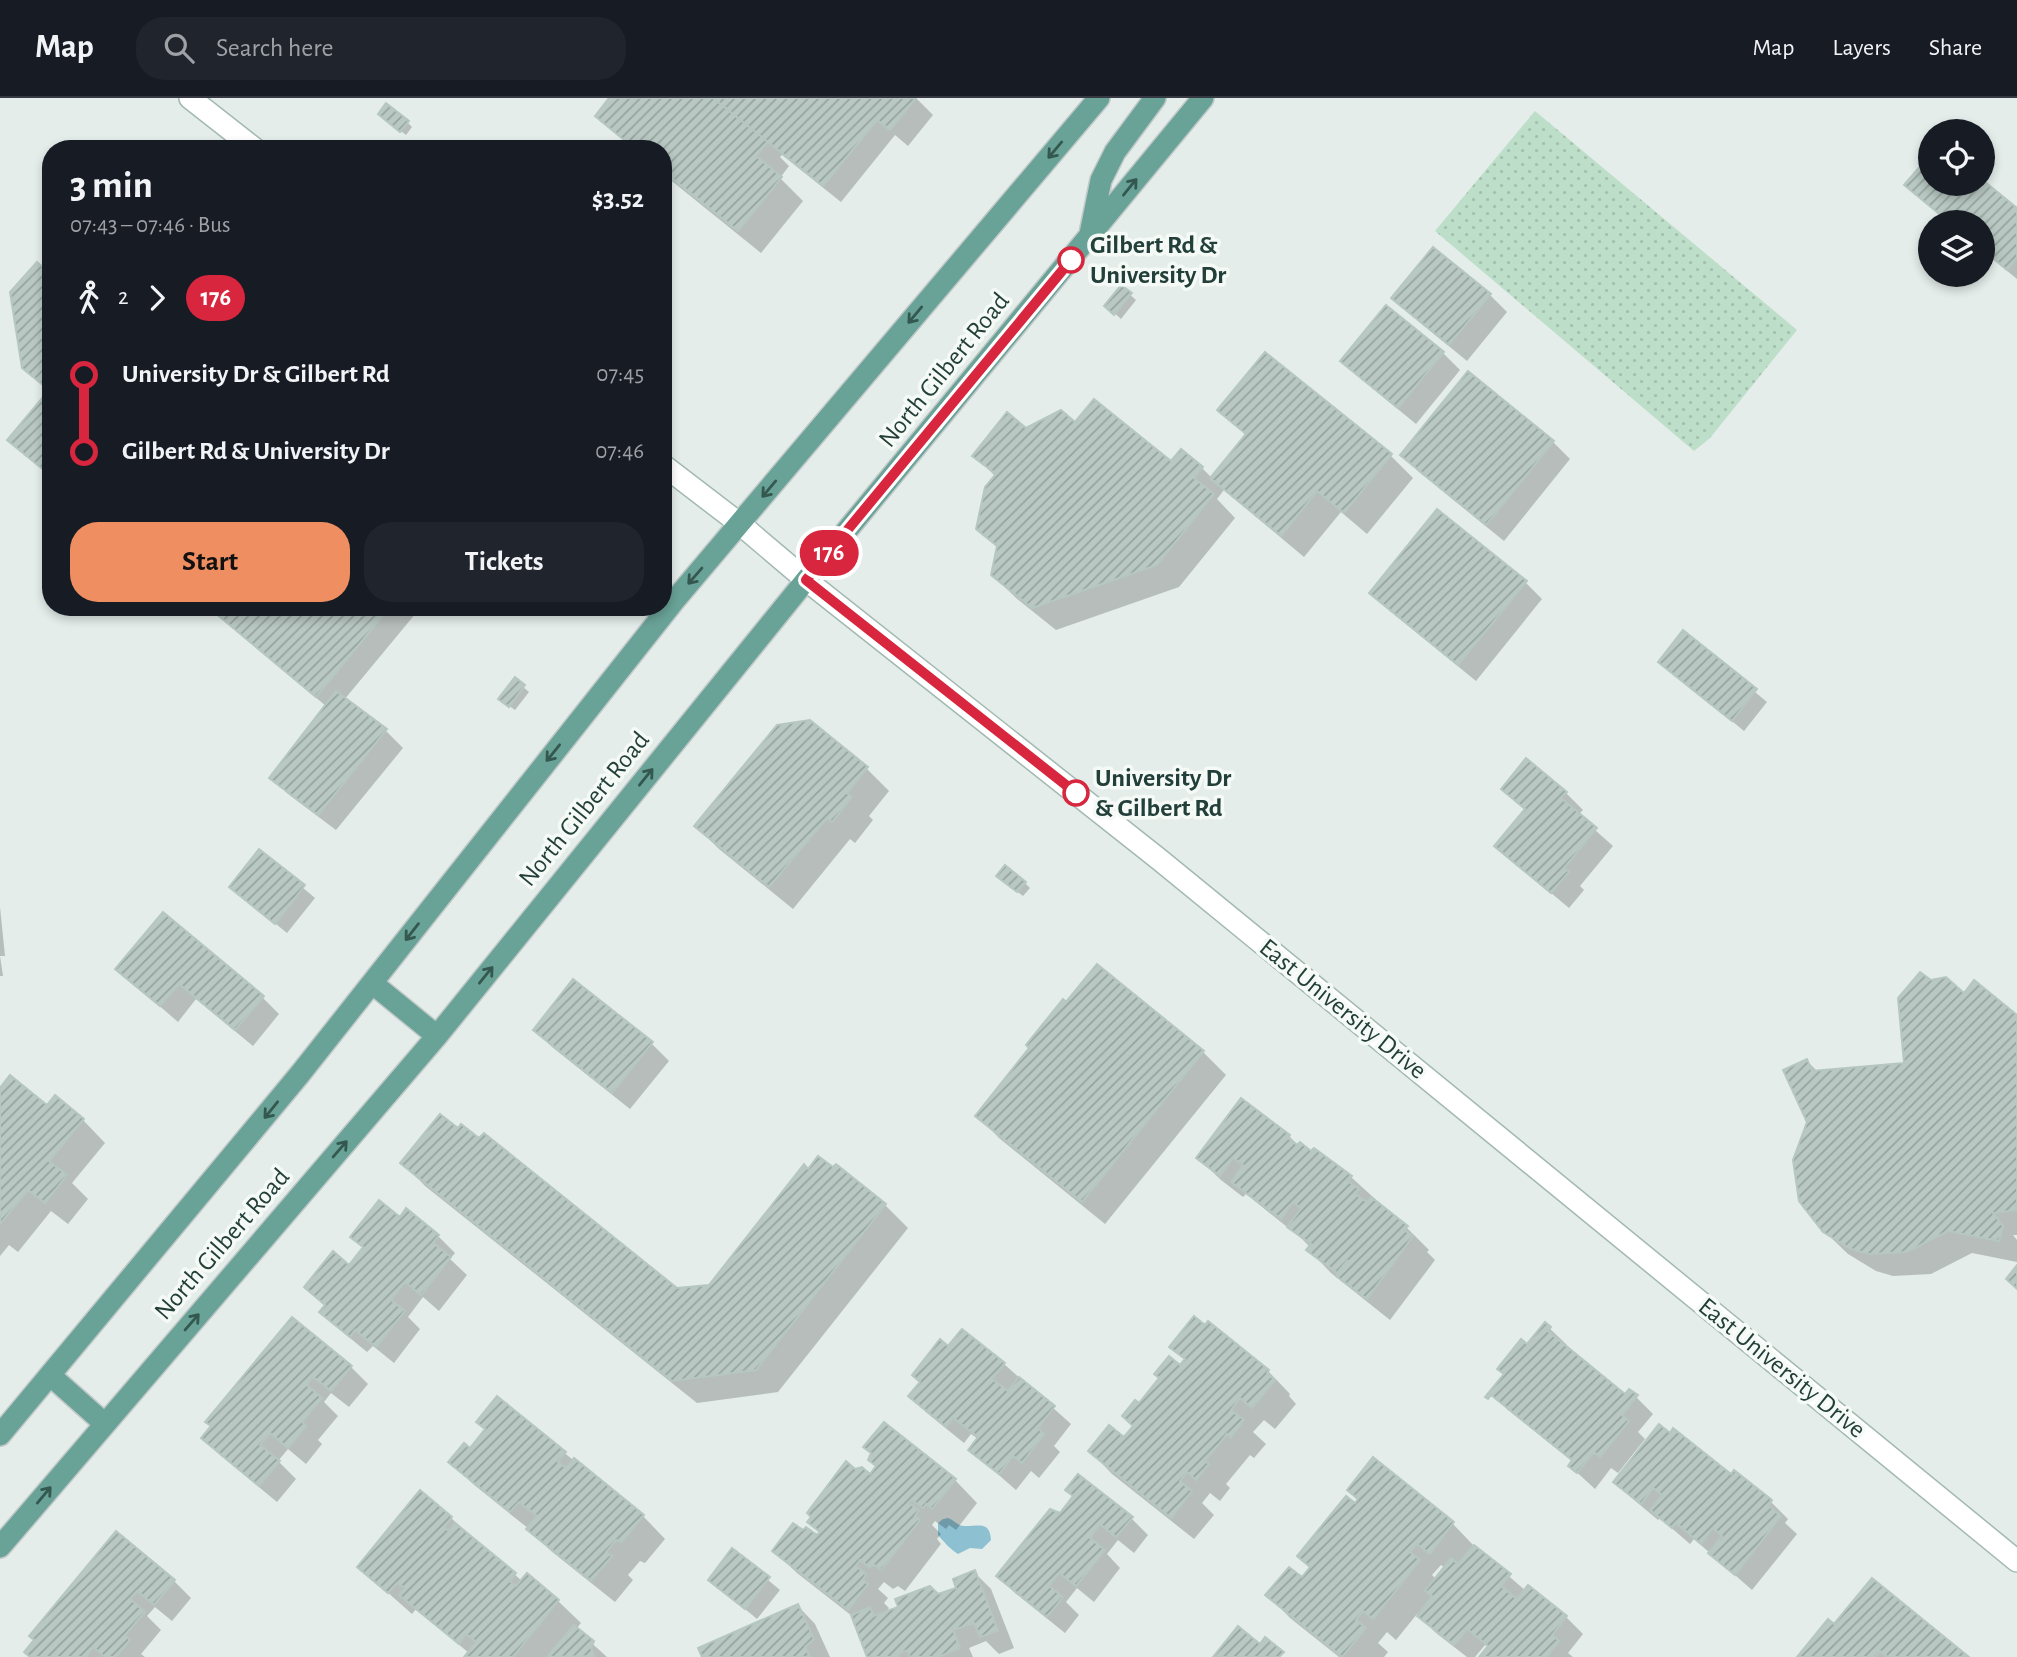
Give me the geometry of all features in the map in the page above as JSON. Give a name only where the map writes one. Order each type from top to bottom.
[{"type":"main road","points":[[190,98],[244,140]]},
{"type":"main road","name":"North Gilbert Road","points":[[672,604],[1099,98]]},
{"type":"main road","points":[[1090,236],[1101,180],[1115,152],[1155,98]]},
{"type":"main road","name":"North Gilbert Road","points":[[0,1547],[437,1036],[806,580],[1203,98]]},
{"type":"main road","name":"East University Drive","points":[[672,472],[1160,860],[2017,1561]]},
{"type":"main road","name":"North Gilbert Road","points":[[0,1435],[300,1074],[662,616]]},
{"type":"main road","points":[[372,983],[437,1036]]},
{"type":"main road","points":[[51,1376],[105,1424]]},
{"type":"green space","points":[[1535,111],[1797,330],[1710,438],[1694,451],[1435,231]]},
{"type":"water","points":[[948,1518],[962,1526],[985,1527],[991,1540],[982,1549],[970,1548],[958,1554],[938,1535],[938,1523]]},
{"type":"building","points":[[609,98],[713,98],[768,142],[756,156],[782,177],[738,231],[672,178],[672,140],[624,140],[595,116]]},
{"type":"building","points":[[713,98],[916,98],[890,130],[877,120],[823,186]]},
{"type":"building","points":[[386,103],[409,121],[400,132],[378,114]]},
{"type":"building","points":[[1918,169],[1918,196],[1995,196],[1995,190],[2017,208],[2017,257],[2007,270],[1995,260],[1995,210],[1934,210],[1904,185]]},
{"type":"building","points":[[1433,247],[1491,294],[1449,345],[1391,298]]},
{"type":"building","points":[[37,262],[42,266],[42,384],[22,368],[10,292]]},
{"type":"building","points":[[1121,285],[1132,293],[1114,315],[1104,306]]},
{"type":"building","points":[[1386,305],[1444,352],[1398,408],[1340,361]]},
{"type":"building","points":[[1265,352],[1392,454],[1344,513],[1317,491],[1281,536],[1210,478],[1246,434],[1217,410]]},
{"type":"building","points":[[1468,371],[1554,441],[1486,525],[1400,455]]},
{"type":"building","points":[[42,398],[42,469],[7,440]]},
{"type":"building","points":[[1094,399],[1171,461],[1181,449],[1203,467],[1194,478],[1214,494],[1157,565],[1032,608],[991,575],[997,546],[976,529],[985,487],[996,474],[972,456],[1007,412],[1026,428],[1061,410],[1075,422]]},
{"type":"building","points":[[1437,509],[1527,581],[1458,665],[1369,593]]},
{"type":"building","points":[[219,616],[383,616],[316,697]]},
{"type":"building","points":[[1683,630],[1757,689],[1732,721],[1658,662]]},
{"type":"building","points":[[515,677],[525,685],[509,707],[498,699]]},
{"type":"building","points":[[336,691],[387,729],[318,815],[269,778]]},
{"type":"building","points":[[810,720],[868,767],[847,793],[852,797],[832,822],[827,818],[769,887],[694,826],[777,725]]},
{"type":"building","points":[[1526,758],[1567,792],[1561,798],[1597,828],[1564,868],[1569,872],[1551,893],[1494,846],[1525,809],[1501,789]]},
{"type":"building","points":[[259,849],[305,885],[275,924],[229,887]]},
{"type":"building","points":[[1005,865],[1026,882],[1017,892],[996,876]]},
{"type":"building","points":[[163,912],[264,996],[235,1030],[179,984],[160,1006],[115,969]]},
{"type":"building","points":[[1097,964],[1204,1051],[1082,1202],[975,1116],[1029,1048],[1026,1045],[1063,999],[1066,1002]]},
{"type":"building","points":[[1920,972],[1931,980],[1946,977],[1964,993],[1974,980],[2017,1015],[2017,1210],[1993,1213],[2003,1226],[1999,1241],[1948,1231],[1907,1252],[1869,1254],[1851,1249],[1823,1232],[1799,1201],[1793,1160],[1807,1122],[1783,1070],[1807,1059],[1812,1071],[1904,1063],[1898,998]]},
{"type":"building","points":[[573,979],[653,1042],[612,1093],[533,1030]]},
{"type":"building","points":[[10,1075],[47,1105],[55,1095],[84,1119],[49,1161],[67,1175],[45,1203],[28,1190],[0,1224],[0,1088]]},
{"type":"building","points":[[1241,1098],[1290,1135],[1288,1138],[1297,1145],[1300,1142],[1311,1151],[1314,1148],[1352,1176],[1348,1181],[1359,1189],[1355,1194],[1367,1202],[1371,1197],[1408,1226],[1404,1230],[1413,1236],[1367,1299],[1336,1276],[1348,1260],[1337,1273],[1306,1250],[1311,1244],[1287,1227],[1301,1209],[1293,1202],[1281,1219],[1231,1182],[1243,1165],[1233,1158],[1220,1176],[1196,1158]]},
{"type":"building","points":[[440,1114],[458,1128],[461,1124],[479,1138],[484,1133],[677,1288],[709,1285],[804,1164],[808,1169],[818,1156],[833,1167],[836,1164],[886,1204],[756,1370],[672,1381],[400,1163]]},
{"type":"building","points":[[379,1200],[400,1217],[406,1208],[439,1235],[433,1243],[451,1257],[421,1295],[405,1282],[391,1300],[405,1311],[376,1347],[355,1330],[350,1337],[319,1312],[325,1305],[304,1287],[333,1251],[349,1265],[363,1247],[350,1237]]},
{"type":"building","points":[[2017,1265],[2017,1289],[2006,1279]]},
{"type":"building","points":[[1194,1316],[1205,1325],[1208,1321],[1269,1370],[1267,1373],[1275,1380],[1252,1408],[1240,1398],[1231,1410],[1244,1420],[1231,1437],[1227,1434],[1205,1461],[1209,1464],[1196,1480],[1187,1472],[1180,1481],[1192,1491],[1171,1518],[1088,1451],[1109,1425],[1124,1437],[1133,1426],[1122,1416],[1135,1400],[1139,1403],[1159,1378],[1154,1374],[1169,1356],[1180,1365],[1185,1359],[1169,1347]]},
{"type":"building","points":[[292,1317],[352,1366],[331,1391],[313,1377],[307,1385],[322,1398],[302,1422],[306,1426],[288,1448],[270,1433],[260,1445],[280,1461],[259,1486],[201,1438],[211,1426],[205,1422]]},
{"type":"building","points":[[1545,1322],[1551,1327],[1548,1331],[1625,1394],[1629,1389],[1638,1395],[1622,1415],[1629,1421],[1600,1457],[1594,1452],[1577,1473],[1568,1466],[1572,1460],[1491,1395],[1488,1399],[1485,1397],[1504,1374],[1497,1369],[1521,1339],[1527,1344]]},
{"type":"building","points":[[962,1329],[1005,1363],[992,1379],[1008,1391],[1019,1377],[1055,1406],[1038,1428],[1044,1434],[1022,1463],[1013,1456],[999,1474],[968,1450],[978,1437],[953,1418],[946,1427],[908,1396],[920,1382],[912,1375],[940,1339],[948,1346]]},
{"type":"building","points":[[497,1396],[566,1452],[558,1462],[566,1468],[574,1458],[644,1515],[622,1542],[616,1540],[606,1552],[612,1556],[591,1581],[526,1529],[537,1516],[519,1502],[510,1512],[448,1462],[464,1443],[470,1448],[485,1429],[476,1422]]},
{"type":"building","points":[[884,1422],[956,1479],[932,1509],[926,1504],[923,1508],[911,1500],[909,1503],[919,1510],[915,1516],[920,1520],[881,1570],[874,1565],[869,1567],[860,1560],[856,1566],[866,1574],[863,1580],[868,1584],[848,1610],[772,1551],[793,1523],[803,1530],[806,1527],[817,1535],[820,1532],[807,1522],[811,1517],[807,1513],[846,1461],[855,1469],[862,1467],[870,1474],[876,1466],[868,1460],[871,1453],[863,1447]]},
{"type":"building","points":[[1659,1424],[1670,1433],[1673,1428],[1731,1474],[1734,1470],[1772,1500],[1769,1506],[1781,1516],[1735,1575],[1708,1553],[1722,1536],[1713,1528],[1701,1544],[1676,1523],[1672,1528],[1650,1510],[1662,1495],[1653,1488],[1641,1504],[1613,1482]]},
{"type":"building","points":[[1373,1457],[1454,1522],[1430,1554],[1417,1544],[1410,1552],[1420,1560],[1373,1619],[1363,1611],[1356,1620],[1366,1628],[1342,1657],[1265,1595],[1289,1567],[1302,1577],[1310,1567],[1297,1556],[1346,1496],[1355,1503],[1358,1499],[1347,1490]]},
{"type":"building","points":[[1078,1474],[1133,1517],[1116,1537],[1100,1524],[1090,1538],[1105,1550],[1076,1586],[1059,1573],[1049,1586],[1063,1597],[1047,1617],[996,1576],[1050,1509],[1060,1513],[1073,1496],[1065,1490]]},
{"type":"building","points":[[420,1490],[452,1517],[444,1527],[449,1531],[455,1523],[516,1573],[510,1581],[516,1586],[527,1573],[559,1600],[513,1657],[464,1657],[476,1642],[466,1634],[459,1644],[399,1595],[405,1588],[397,1583],[388,1593],[357,1567]]},
{"type":"building","points":[[116,1531],[175,1580],[154,1605],[137,1591],[130,1599],[145,1612],[125,1635],[130,1640],[116,1657],[105,1657],[93,1647],[86,1657],[30,1657],[24,1652],[34,1640],[29,1636]]},
{"type":"building","points":[[1474,1545],[1511,1574],[1501,1586],[1517,1599],[1528,1585],[1567,1616],[1552,1635],[1559,1641],[1547,1657],[1479,1657],[1488,1646],[1467,1629],[1454,1645],[1417,1616],[1432,1596],[1425,1591],[1451,1558],[1458,1564]]},
{"type":"building","points":[[732,1548],[770,1577],[745,1609],[708,1580]]},
{"type":"building","points":[[975,1570],[998,1631],[980,1637],[974,1623],[953,1630],[960,1648],[938,1657],[910,1657],[907,1650],[898,1654],[899,1657],[867,1657],[851,1615],[870,1607],[874,1616],[898,1607],[895,1599],[930,1586],[938,1594],[956,1588],[953,1579]]},
{"type":"building","points":[[1872,1578],[1969,1657],[1888,1657],[1880,1651],[1875,1657],[1797,1657],[1828,1619],[1834,1624]]},
{"type":"building","points":[[798,1604],[814,1639],[805,1647],[810,1657],[702,1657],[698,1648]]},
{"type":"building","points":[[574,1625],[594,1641],[591,1648],[594,1656],[547,1657]]},
{"type":"building","points":[[1238,1626],[1260,1644],[1265,1637],[1284,1652],[1279,1657],[1213,1657]]},
{"type":"bus line","name":"176","points":[[1071,260],[806,580],[1076,793]]},
{"type":"place","name":"Gilbert Rd & University Dr","points":[[1071,260]]},
{"type":"place","name":"University Dr & Gilbert Rd","points":[[1076,793]]}]
